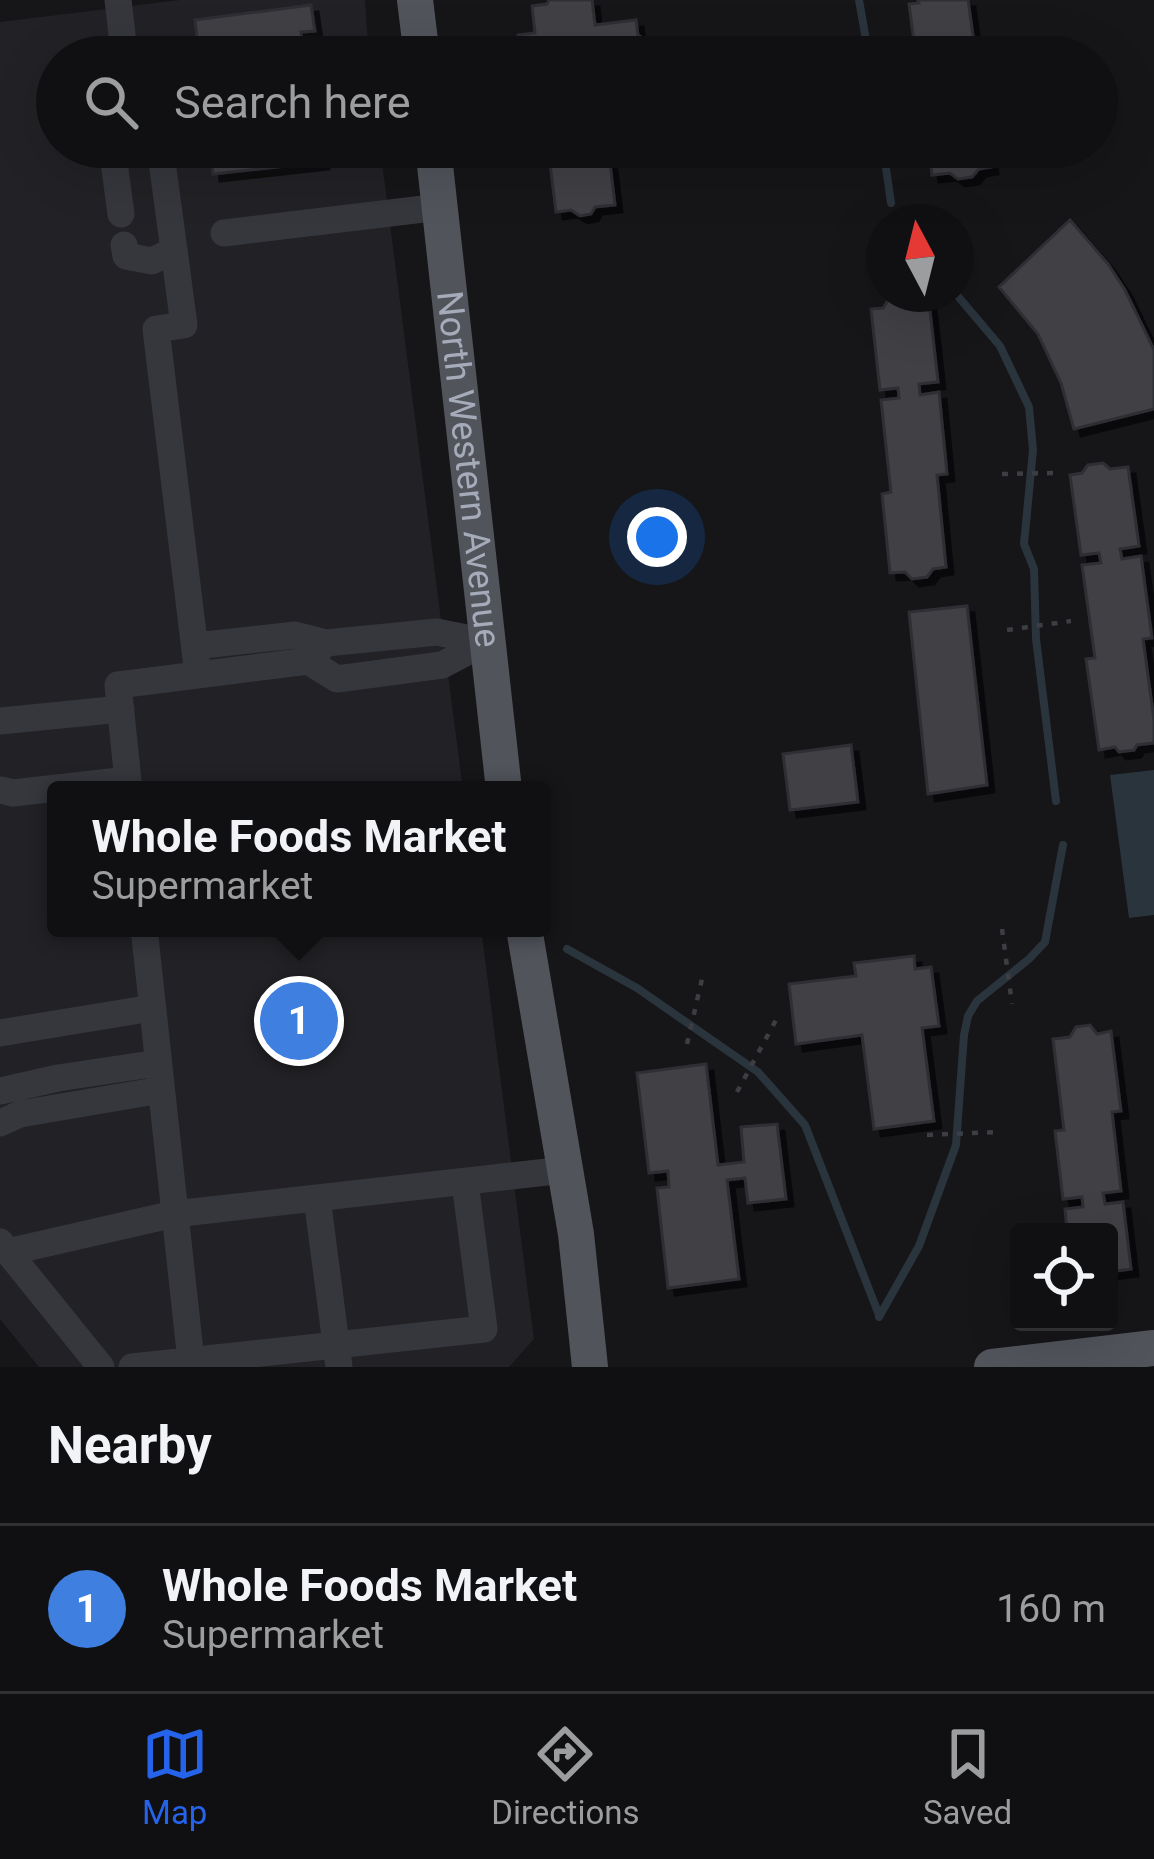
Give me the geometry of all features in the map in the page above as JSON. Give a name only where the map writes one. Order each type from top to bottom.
[{"type":"main road","points":[[415,0],[419,36]]},
{"type":"main road","name":"North Western Avenue","points":[[435,168],[503,781]]},
{"type":"main road","points":[[526,937],[576,1234],[590,1367]]},
{"type":"main road","points":[[992,1367],[1154,1348]]},
{"type":"street","points":[[118,0],[124,36]]},
{"type":"street","points":[[115,168],[121,214]]},
{"type":"street","points":[[163,168],[184,326],[156,329],[198,675]]},
{"type":"street","points":[[224,233],[440,208]]},
{"type":"street","points":[[124,244],[126,256],[152,261],[175,250]]},
{"type":"street","points":[[0,721],[198,675],[437,632],[486,642]]},
{"type":"street","points":[[195,646],[296,634],[317,652]]},
{"type":"street","points":[[119,697],[129,781]]},
{"type":"street","points":[[0,790],[47,791]]},
{"type":"street","points":[[145,937],[191,1361]]},
{"type":"street","points":[[0,1033],[152,1008]]},
{"type":"street","points":[[0,1091],[58,1078],[159,1077]]},
{"type":"street","points":[[0,1123],[159,1077]]},
{"type":"street","points":[[101,1367],[4,1247],[174,1214],[565,1170]]},
{"type":"street","points":[[133,1367],[338,1356],[484,1329],[465,1182]]},
{"type":"street","points":[[317,1198],[338,1356]]},
{"type":"path","points":[[1002,474],[1054,473]]},
{"type":"path","points":[[1007,630],[1071,620]]},
{"type":"path","points":[[1002,929],[1012,1004]]},
{"type":"path","points":[[687,1044],[702,979]]},
{"type":"path","points":[[737,1092],[776,1020]]},
{"type":"path","points":[[927,1135],[996,1132]]},
{"type":"shaded area","points":[[180,0],[365,0],[368,36],[36,36],[36,168],[383,168],[462,781],[47,781],[47,937],[482,937],[534,1339],[509,1367],[39,1367],[0,1319],[0,22]]},
{"type":"shaded area","points":[[1154,770],[1154,915],[1129,918],[1110,775]]},
{"type":"building","points":[[549,0],[592,0],[595,25],[636,20],[640,36],[518,36],[535,33],[532,6]]},
{"type":"building","points":[[968,0],[973,36],[913,36],[909,4]]},
{"type":"building","points":[[311,5],[315,31],[301,32],[301,36],[197,36],[195,20]]},
{"type":"building","points":[[212,168],[268,168],[213,174]]},
{"type":"building","points":[[551,168],[611,168],[615,205],[595,207],[591,214],[580,216],[571,210],[556,212]]},
{"type":"building","points":[[931,168],[985,168],[958,179],[950,173],[932,175]]},
{"type":"building","points":[[1070,220],[1125,290],[1154,350],[1154,409],[1074,429],[1061,383],[1038,334],[999,287]]},
{"type":"building","points":[[871,312],[930,312],[938,382],[919,384],[920,395],[939,392],[947,474],[937,475],[946,567],[933,569],[927,577],[912,579],[905,572],[890,573],[882,494],[891,492],[881,400],[899,398],[898,388],[880,390]]},
{"type":"building","points":[[1103,463],[1110,469],[1128,467],[1139,546],[1120,549],[1122,559],[1141,556],[1152,638],[1143,639],[1154,743],[1119,752],[1115,747],[1099,750],[1086,659],[1095,658],[1082,565],[1101,563],[1099,553],[1081,555],[1070,475]]},
{"type":"building","points":[[967,606],[987,785],[928,794],[909,612]]},
{"type":"building","points":[[851,745],[858,802],[790,810],[783,754]]},
{"type":"building","points":[[914,956],[915,969],[931,967],[939,1026],[922,1028],[934,1121],[874,1129],[862,1035],[796,1044],[789,984],[856,976],[854,963]]},
{"type":"building","points":[[1090,1025],[1097,1034],[1111,1031],[1121,1111],[1112,1112],[1121,1191],[1103,1193],[1105,1204],[1123,1202],[1131,1269],[1118,1271],[1118,1223],[1066,1223],[1065,1209],[1083,1207],[1082,1197],[1063,1199],[1055,1131],[1064,1130],[1053,1039],[1070,1037],[1076,1027]]},
{"type":"building","points":[[706,1064],[718,1165],[744,1162],[741,1127],[777,1124],[786,1199],[748,1203],[745,1178],[727,1180],[739,1279],[668,1288],[657,1188],[669,1187],[668,1171],[649,1173],[637,1073]]},
{"type":"waterway","points":[[859,0],[865,36]]},
{"type":"waterway","points":[[886,168],[891,203]]},
{"type":"waterway","points":[[971,312],[1000,346],[1029,407],[1033,450],[1024,544],[1034,569],[1036,639],[1056,801]]},
{"type":"waterway","points":[[879,1317],[919,1246],[956,1145],[968,1016],[977,1001],[1045,942],[1063,845]]},
{"type":"waterway","points":[[567,949],[637,988],[758,1072],[805,1125],[879,1315]]},
{"type":"place","name":"Whole Foods Market","points":[[299,1021]]}]
